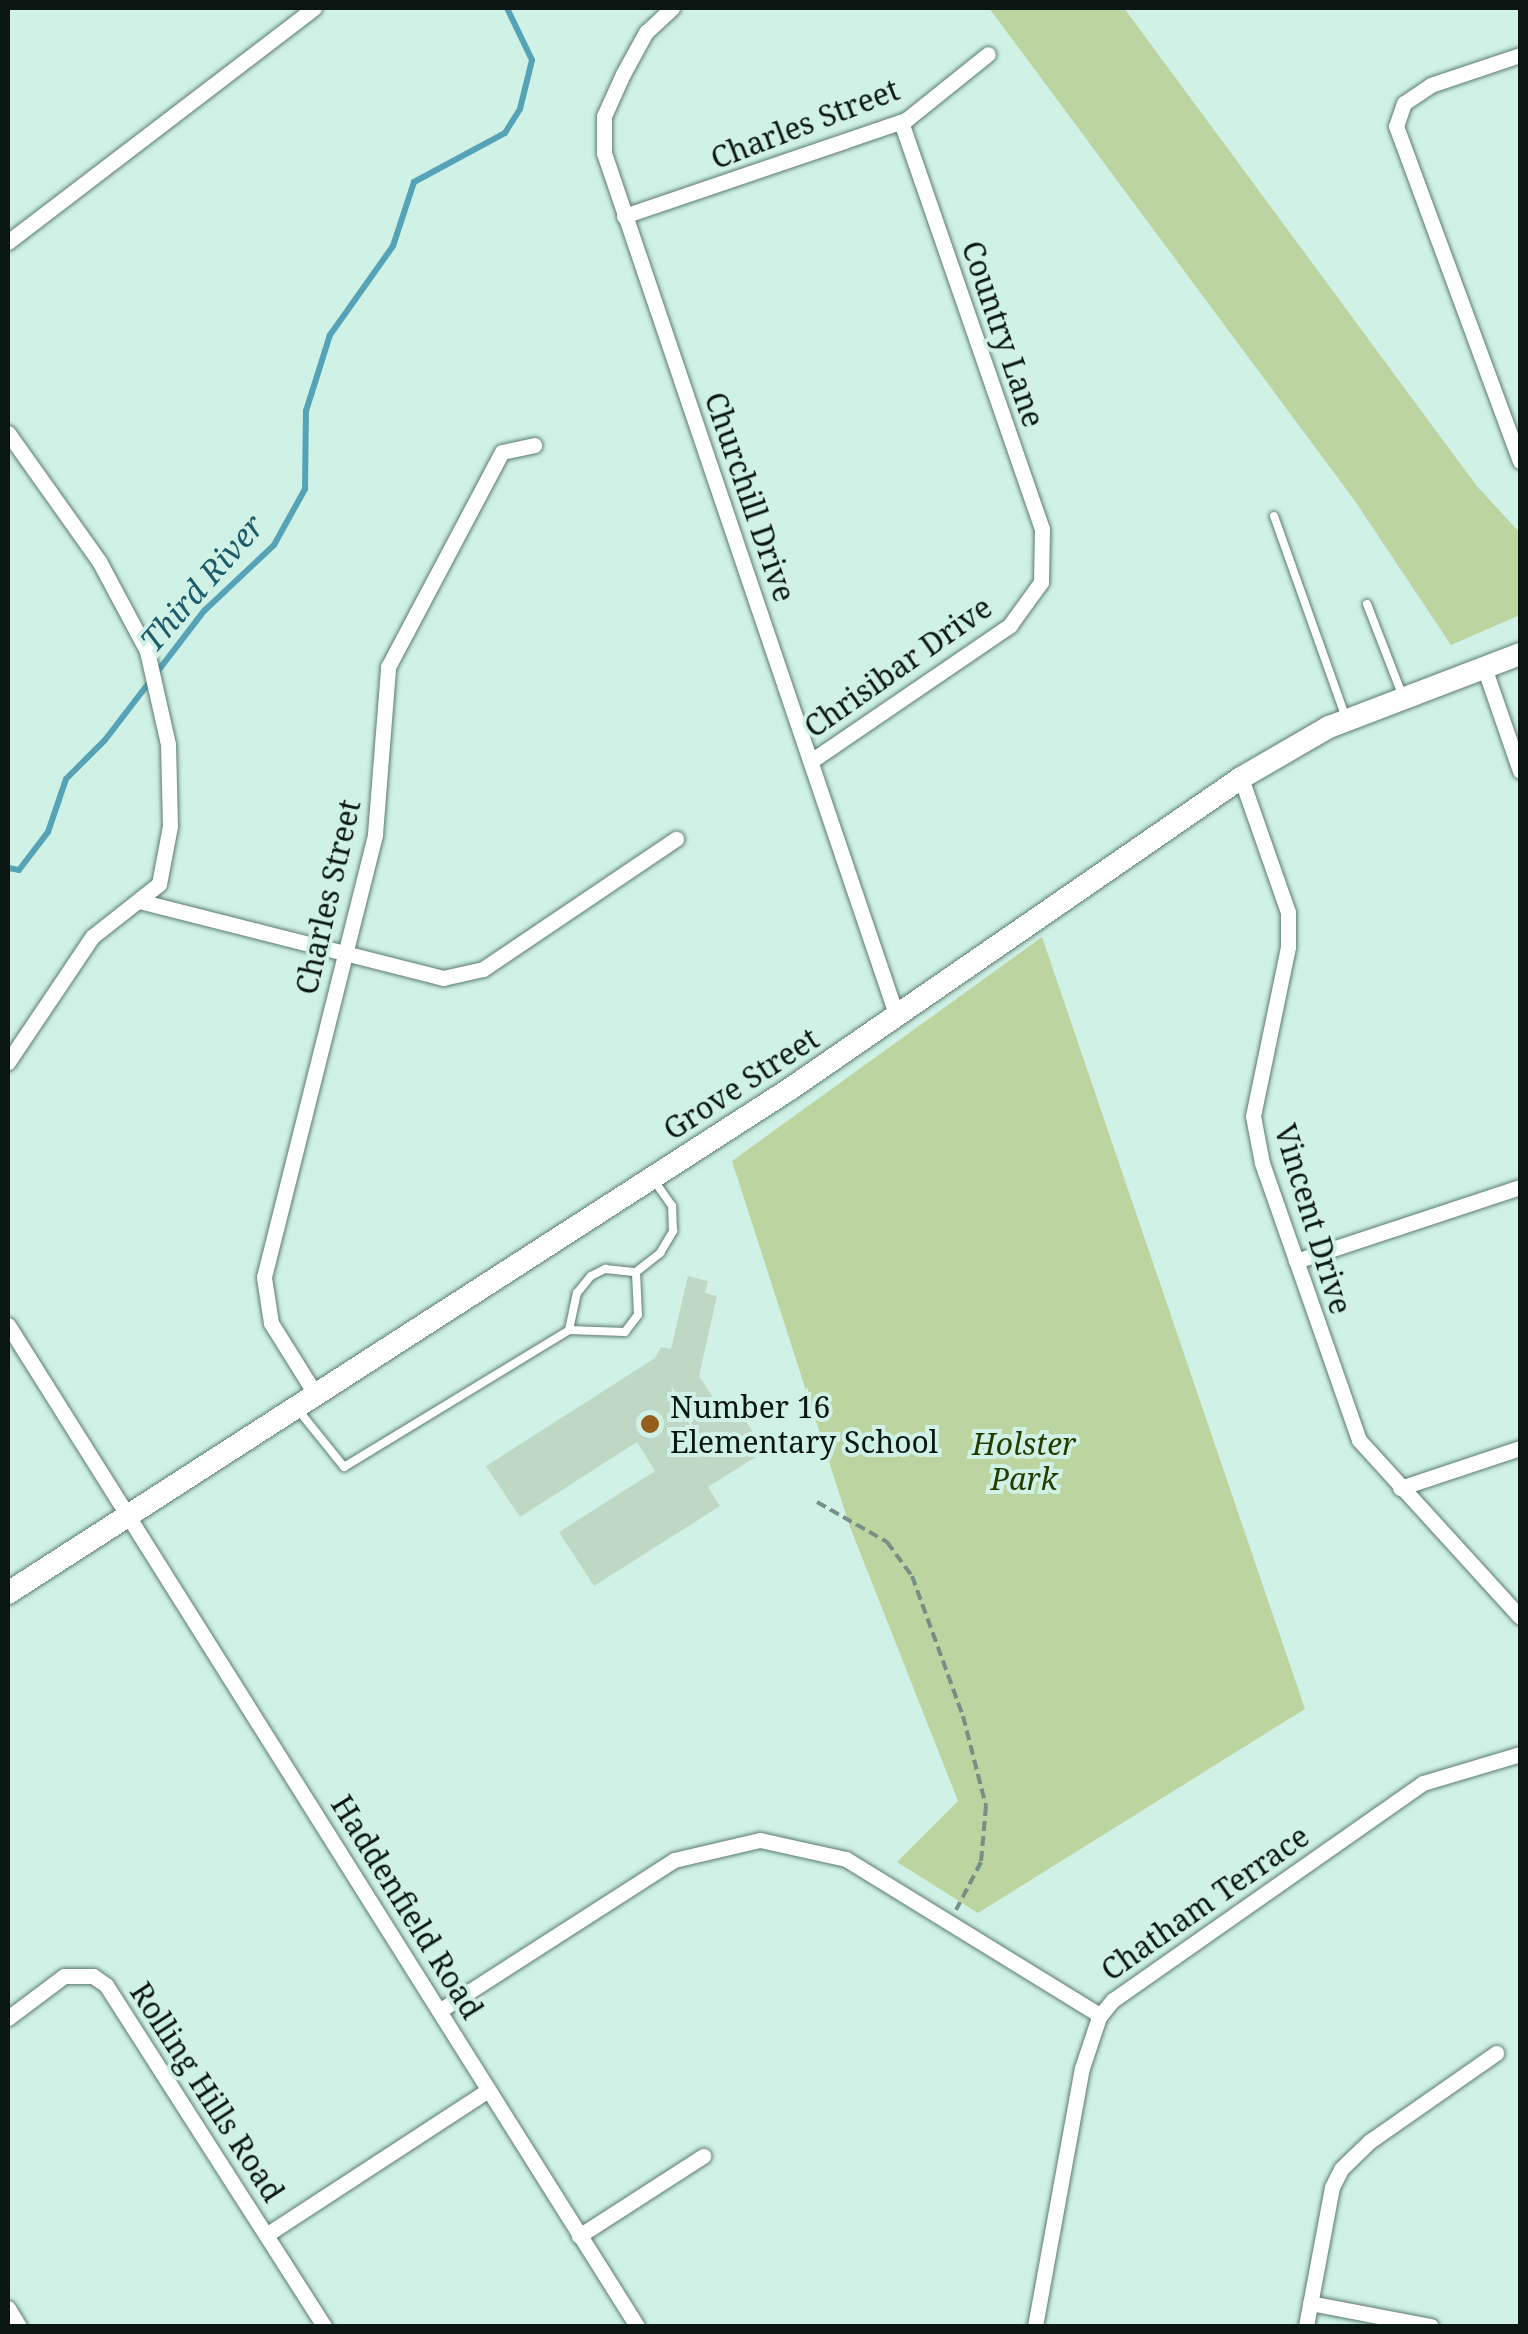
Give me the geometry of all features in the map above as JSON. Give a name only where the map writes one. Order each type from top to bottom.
[{"type":"street","points":[[8,242],[314,8]]},
{"type":"street","name":"Churchill Drive","points":[[672,8],[646,32],[604,116],[604,153],[897,1017]]},
{"type":"street","name":"Charles Street","points":[[624,216],[900,122],[988,54]]},
{"type":"street","points":[[1520,55],[1430,85],[1404,103],[1396,126],[1520,460]]},
{"type":"street","name":"Country Lane","points":[[900,122],[1042,530],[1043,565]]},
{"type":"street","points":[[8,432],[99,561],[155,678],[168,744],[169,853],[159,884],[92,936],[8,1062]]},
{"type":"street","name":"Charles Street","points":[[306,1401],[270,1323],[264,1277],[381,795],[388,666],[502,452],[534,444]]},
{"type":"street","name":"Chrisibar Drive","points":[[810,761],[1010,625],[1033,598],[1043,565]]},
{"type":"street","name":"Grove Street","points":[[8,1594],[897,1017],[1242,778],[1347,719],[1520,654]]},
{"type":"street","points":[[1484,667],[1520,771]]},
{"type":"street","name":"Vincent Drive","points":[[1242,778],[1288,912],[1288,947],[1254,1116],[1296,1261],[1359,1440],[1520,1617]]},
{"type":"street","points":[[139,901],[427,978],[471,974],[676,839]]},
{"type":"street","points":[[1296,1261],[1520,1187]]},
{"type":"street","name":"Haddenfield Road","points":[[8,1326],[637,2326]]},
{"type":"street","points":[[1400,1488],[1520,1448]]},
{"type":"street","name":"Chatham Terrace","points":[[1036,2326],[1082,2068],[1100,2015],[1129,1984],[1423,1782],[1520,1754]]},
{"type":"street","points":[[438,2011],[674,1860],[728,1844],[760,1840],[820,1849],[950,1922],[1100,2015]]},
{"type":"street","name":"Rolling Hills Road","points":[[8,2018],[64,1976],[93,1976],[106,1985],[324,2326]]},
{"type":"street","points":[[1306,2326],[1332,2187],[1342,2169],[1370,2141],[1496,2054]]},
{"type":"street","points":[[266,2235],[487,2090]]},
{"type":"street","points":[[579,2236],[702,2156]]},
{"type":"street","points":[[1310,2303],[1431,2326]]},
{"type":"street","points":[[8,2308],[20,2326]]},
{"type":"lane","points":[[1274,516],[1347,719]]},
{"type":"lane","points":[[1367,604],[1403,696]]},
{"type":"lane","points":[[568,1330],[577,1293],[591,1276],[605,1269],[636,1272],[660,1253],[672,1231],[672,1206],[653,1178]]},
{"type":"lane","points":[[306,1401],[344,1467],[568,1330],[625,1332],[638,1315],[636,1272]]},
{"type":"path","points":[[817,1502],[887,1542],[912,1576],[963,1716],[986,1806],[981,1862],[950,1922]]},
{"type":"green space","points":[[989,8],[1124,8],[1476,485],[1520,533],[1520,615],[1451,645],[1355,501]]},
{"type":"green space","name":"Holster Park","points":[[1042,937],[1305,1709],[978,1913],[897,1862],[958,1801],[850,1527],[732,1161]]},
{"type":"building","name":"Number 16 Elementary School","points":[[688,1276],[708,1281],[705,1293],[717,1296],[699,1376],[718,1405],[731,1398],[765,1451],[708,1487],[720,1506],[594,1586],[559,1532],[655,1471],[637,1442],[520,1517],[486,1466],[655,1358],[661,1347],[671,1349]]},
{"type":"waterway","name":"Third River","points":[[8,868],[19,870],[48,832],[66,779],[105,740],[204,611],[274,545],[305,489],[306,411],[330,335],[393,246],[414,182],[505,133],[520,109],[532,60],[507,8]]},
{"type":"place","name":"Number 16 Elementary School","points":[[650,1424]]}]
